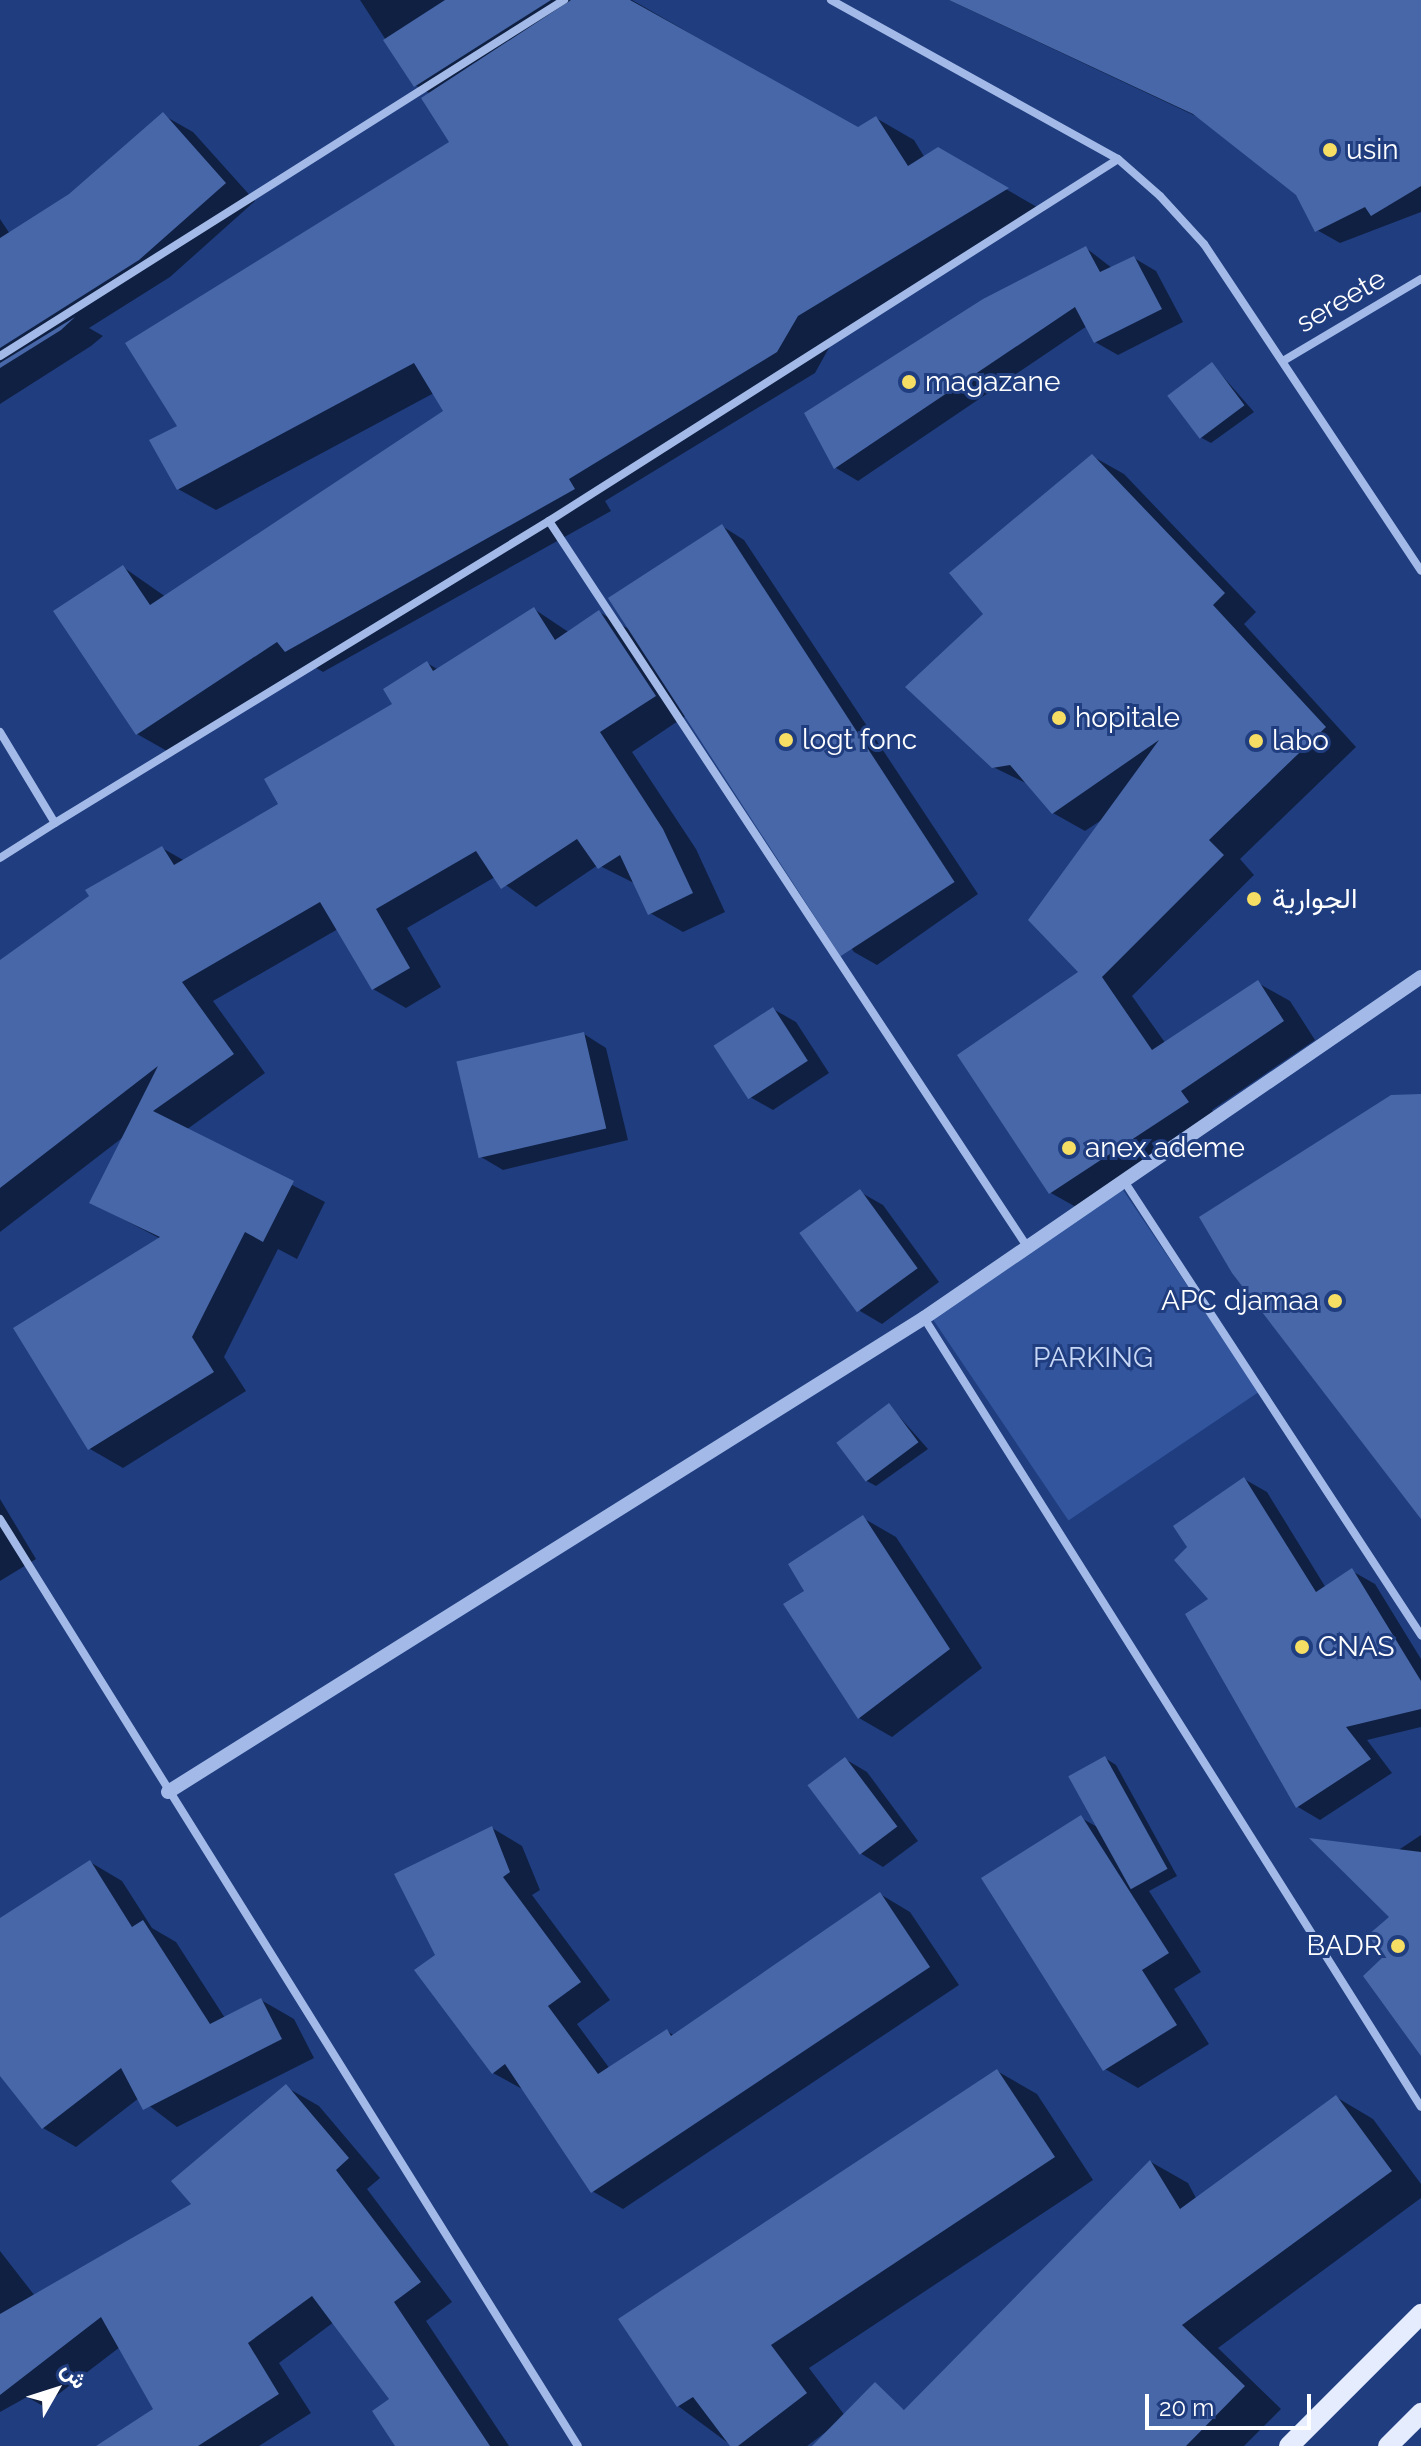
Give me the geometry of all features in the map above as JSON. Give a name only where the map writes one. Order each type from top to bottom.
[{"type":"main road","points":[[1289,2446],[1421,2314]]},
{"type":"main road","points":[[1388,2446],[1421,2413]]},
{"type":"street","points":[[0,356],[564,0]]},
{"type":"street","points":[[831,0],[1118,159],[1204,244],[1421,571]]},
{"type":"street","points":[[0,858],[549,521],[1118,159]]},
{"type":"street","name":"sereete","points":[[1283,361],[1421,279]]},
{"type":"street","points":[[549,521],[1028,1248]]},
{"type":"street","points":[[0,732],[55,823]]},
{"type":"street","points":[[168,1792],[924,1318],[1421,977]]},
{"type":"street","points":[[1124,1181],[1421,1635]]},
{"type":"street","points":[[924,1318],[1421,2107]]},
{"type":"street","points":[[0,1519],[578,2446]]},
{"type":"green space","name":"PARKING","points":[[1121,1187],[1259,1392],[1068,1520],[930,1316]]},
{"type":"building","points":[[445,0],[551,0],[414,87],[383,40]]},
{"type":"building","points":[[571,0],[630,0],[858,127],[876,116],[908,166],[938,147],[1009,188],[798,316],[777,352],[569,479],[575,489],[285,652],[277,642],[136,735],[53,611],[123,565],[150,605],[443,411],[414,363],[177,490],[149,440],[177,426],[125,343],[449,142],[421,98]]},
{"type":"building","name":"usin","points":[[949,0],[1421,0],[1421,186],[1371,216],[1365,207],[1315,232],[1296,195],[1193,114]]},
{"type":"building","points":[[163,112],[226,183],[139,260],[0,348],[0,238],[69,194]]},
{"type":"building","points":[[1086,246],[1100,272],[1134,256],[1162,309],[1094,343],[1075,307],[834,469],[804,413],[983,299]]},
{"type":"building","points":[[75,317],[61,330],[0,368],[0,363]]},
{"type":"building","points":[[1212,362],[1244,405],[1200,439],[1167,396]]},
{"type":"building","name":"hopitale","points":[[1092,454],[1225,593],[1213,605],[1326,727],[1209,840],[1224,855],[1102,977],[1152,1050],[1258,980],[1284,1021],[1181,1091],[1189,1102],[1049,1194],[957,1055],[1078,972],[1028,920],[1159,740],[1052,814],[1010,765],[992,768],[905,687],[983,614],[949,573]]},
{"type":"building","name":"logt fonc","points":[[722,524],[955,882],[841,956],[608,598]]},
{"type":"building","points":[[534,607],[555,640],[599,610],[656,696],[600,732],[663,829],[693,893],[648,915],[620,855],[598,869],[577,839],[501,889],[476,851],[376,909],[410,968],[372,990],[320,902],[182,982],[234,1054],[153,1111],[294,1181],[263,1242],[245,1232],[192,1337],[214,1372],[88,1450],[13,1328],[160,1237],[89,1203],[158,1066],[0,1188],[0,960],[89,896],[85,890],[162,846],[174,865],[278,804],[264,779],[392,704],[383,689],[427,661],[433,671]]},
{"type":"building","points":[[773,1007],[808,1061],[748,1099],[713,1046]]},
{"type":"building","points":[[584,1032],[606,1128],[479,1158],[456,1061]]},
{"type":"building","name":"APC djamaa","points":[[1421,1094],[1421,1519],[1232,1273],[1199,1217],[1391,1095]]},
{"type":"building","points":[[860,1189],[918,1268],[857,1312],[799,1233]]},
{"type":"building","points":[[889,1403],[918,1442],[866,1482],[836,1443]]},
{"type":"building","name":"CNAS","points":[[1244,1477],[1316,1592],[1352,1568],[1421,1681],[1421,1709],[1346,1727],[1371,1759],[1296,1808],[1185,1614],[1208,1599],[1174,1560],[1187,1547],[1173,1526]]},
{"type":"building","points":[[863,1515],[950,1649],[858,1719],[783,1604],[804,1591],[788,1564]]},
{"type":"building","points":[[1105,1756],[1168,1869],[1131,1889],[1068,1776]]},
{"type":"building","points":[[845,1757],[897,1826],[860,1855],[807,1785]]},
{"type":"building","points":[[1081,1815],[1169,1953],[1142,1970],[1177,2025],[1103,2071],[981,1878]]},
{"type":"building","points":[[492,1826],[510,1872],[503,1877],[581,1982],[548,2006],[598,2074],[667,2029],[671,2036],[880,1892],[930,1967],[591,2193],[505,2064],[492,2074],[414,1970],[435,1955],[394,1874]]},
{"type":"building","name":"BADR","points":[[1309,1838],[1421,1852],[1421,2056],[1363,1976],[1383,1957],[1368,1935],[1389,1917]]},
{"type":"building","points":[[90,1860],[132,1927],[143,1920],[210,2024],[261,1998],[282,2039],[143,2110],[121,2068],[42,2129],[0,2076],[0,1918]]},
{"type":"building","points":[[997,2069],[1055,2157],[771,2345],[807,2393],[738,2446],[730,2446],[693,2397],[677,2407],[618,2319]]},
{"type":"building","points":[[286,2084],[349,2158],[336,2170],[421,2282],[394,2302],[490,2446],[395,2446],[372,2411],[389,2399],[312,2296],[248,2343],[279,2394],[198,2446],[96,2446],[153,2409],[101,2317],[0,2395],[0,2314],[191,2204],[171,2181]]},
{"type":"building","points":[[1336,2095],[1392,2171],[1182,2325],[1245,2386],[1186,2446],[812,2446],[875,2382],[904,2410],[1150,2160],[1180,2209]]},
{"type":"place","name":"usin","points":[[1330,150]]},
{"type":"place","name":"magazane","points":[[909,382]]},
{"type":"place","name":"hopitale","points":[[1059,718]]},
{"type":"place","name":"logt fonc","points":[[786,740]]},
{"type":"place","name":"labo","points":[[1256,741]]},
{"type":"place","name":"الجوارية","points":[[1254,899]]},
{"type":"place","name":"anex ademe","points":[[1069,1148]]},
{"type":"place","name":"APC djamaa","points":[[1335,1301]]},
{"type":"place","name":"CNAS","points":[[1302,1647]]},
{"type":"place","name":"BADR","points":[[1398,1946]]}]
